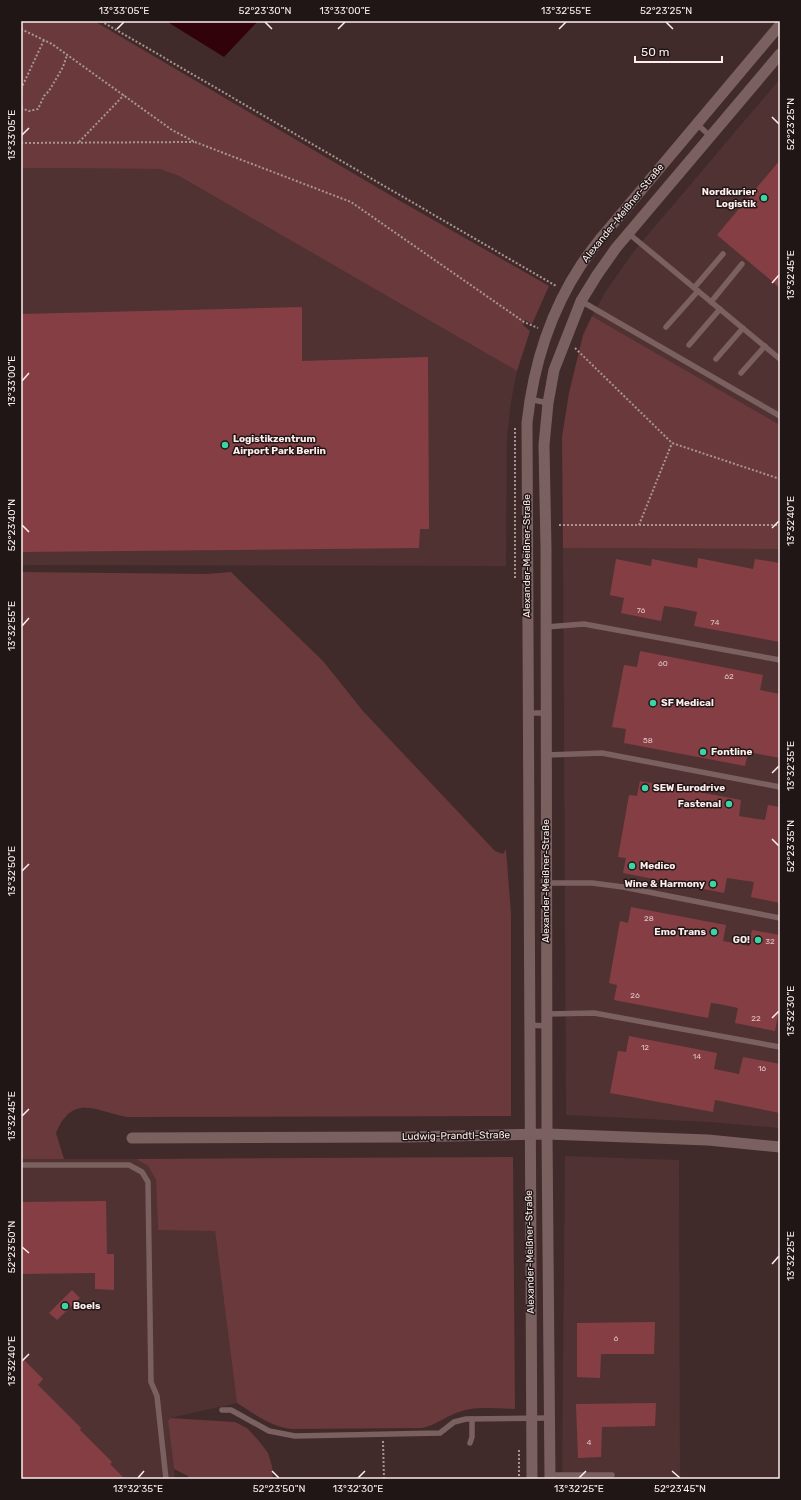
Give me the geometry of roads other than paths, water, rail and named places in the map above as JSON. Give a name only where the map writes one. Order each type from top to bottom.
[{"type":"street","name":"Alexander-Meißner-Straße","points":[[532,1479],[528,1134],[527,423],[529,399],[537,365],[548,332],[565,292],[581,265],[601,238],[780,25]]},
{"type":"street","name":"Alexander-Meißner-Straße","points":[[550,1477],[544,445],[548,403],[554,370],[582,301],[600,270],[628,233],[780,54]]},
{"type":"street","name":"Ludwig-Prandtl-Straße","points":[[132,1138],[398,1137],[547,1134],[708,1140],[780,1147]]},
{"type":"lane","points":[[697,124],[710,136]]},
{"type":"lane","points":[[628,233],[780,358]]},
{"type":"lane","points":[[666,327],[723,254]]},
{"type":"lane","points":[[711,302],[742,264]]},
{"type":"lane","points":[[582,301],[780,416]]},
{"type":"lane","points":[[689,345],[720,309]]},
{"type":"lane","points":[[716,358],[743,328]]},
{"type":"lane","points":[[741,373],[765,346]]},
{"type":"lane","points":[[529,399],[548,403]]},
{"type":"lane","points":[[546,627],[584,624],[780,660]]},
{"type":"lane","points":[[528,713],[545,713]]},
{"type":"lane","points":[[546,755],[602,754],[780,787]]},
{"type":"lane","points":[[546,883],[592,883],[623,887],[780,918]]},
{"type":"lane","points":[[528,1025],[547,1020],[594,1013],[780,1048]]},
{"type":"lane","points":[[21,1165],[129,1165],[142,1172],[148,1182],[151,1382],[157,1396],[166,1479]]},
{"type":"lane","points":[[222,1410],[231,1410],[269,1431],[291,1435],[440,1433],[454,1422],[472,1419],[549,1418]]},
{"type":"lane","points":[[470,1443],[472,1437],[472,1419]]},
{"type":"lane","points":[[550,1477],[612,1475]]},
{"type":"place","name":"Nordkurier Logistik","points":[[764,198]]},
{"type":"place","name":"Logistikzentrum Airport Park Berlin","points":[[225,445]]},
{"type":"place","name":"SF Medical","points":[[653,703]]},
{"type":"place","name":"Fontline","points":[[703,752]]},
{"type":"place","name":"SEW Eurodrive","points":[[645,788]]},
{"type":"place","name":"Fastenal","points":[[729,804]]},
{"type":"place","name":"Medico","points":[[632,866]]},
{"type":"place","name":"Wine & Harmony","points":[[713,884]]},
{"type":"place","name":"Emo Trans","points":[[714,932]]},
{"type":"place","name":"GO!","points":[[758,940]]},
{"type":"place","name":"Boels","points":[[65,1306]]}]
